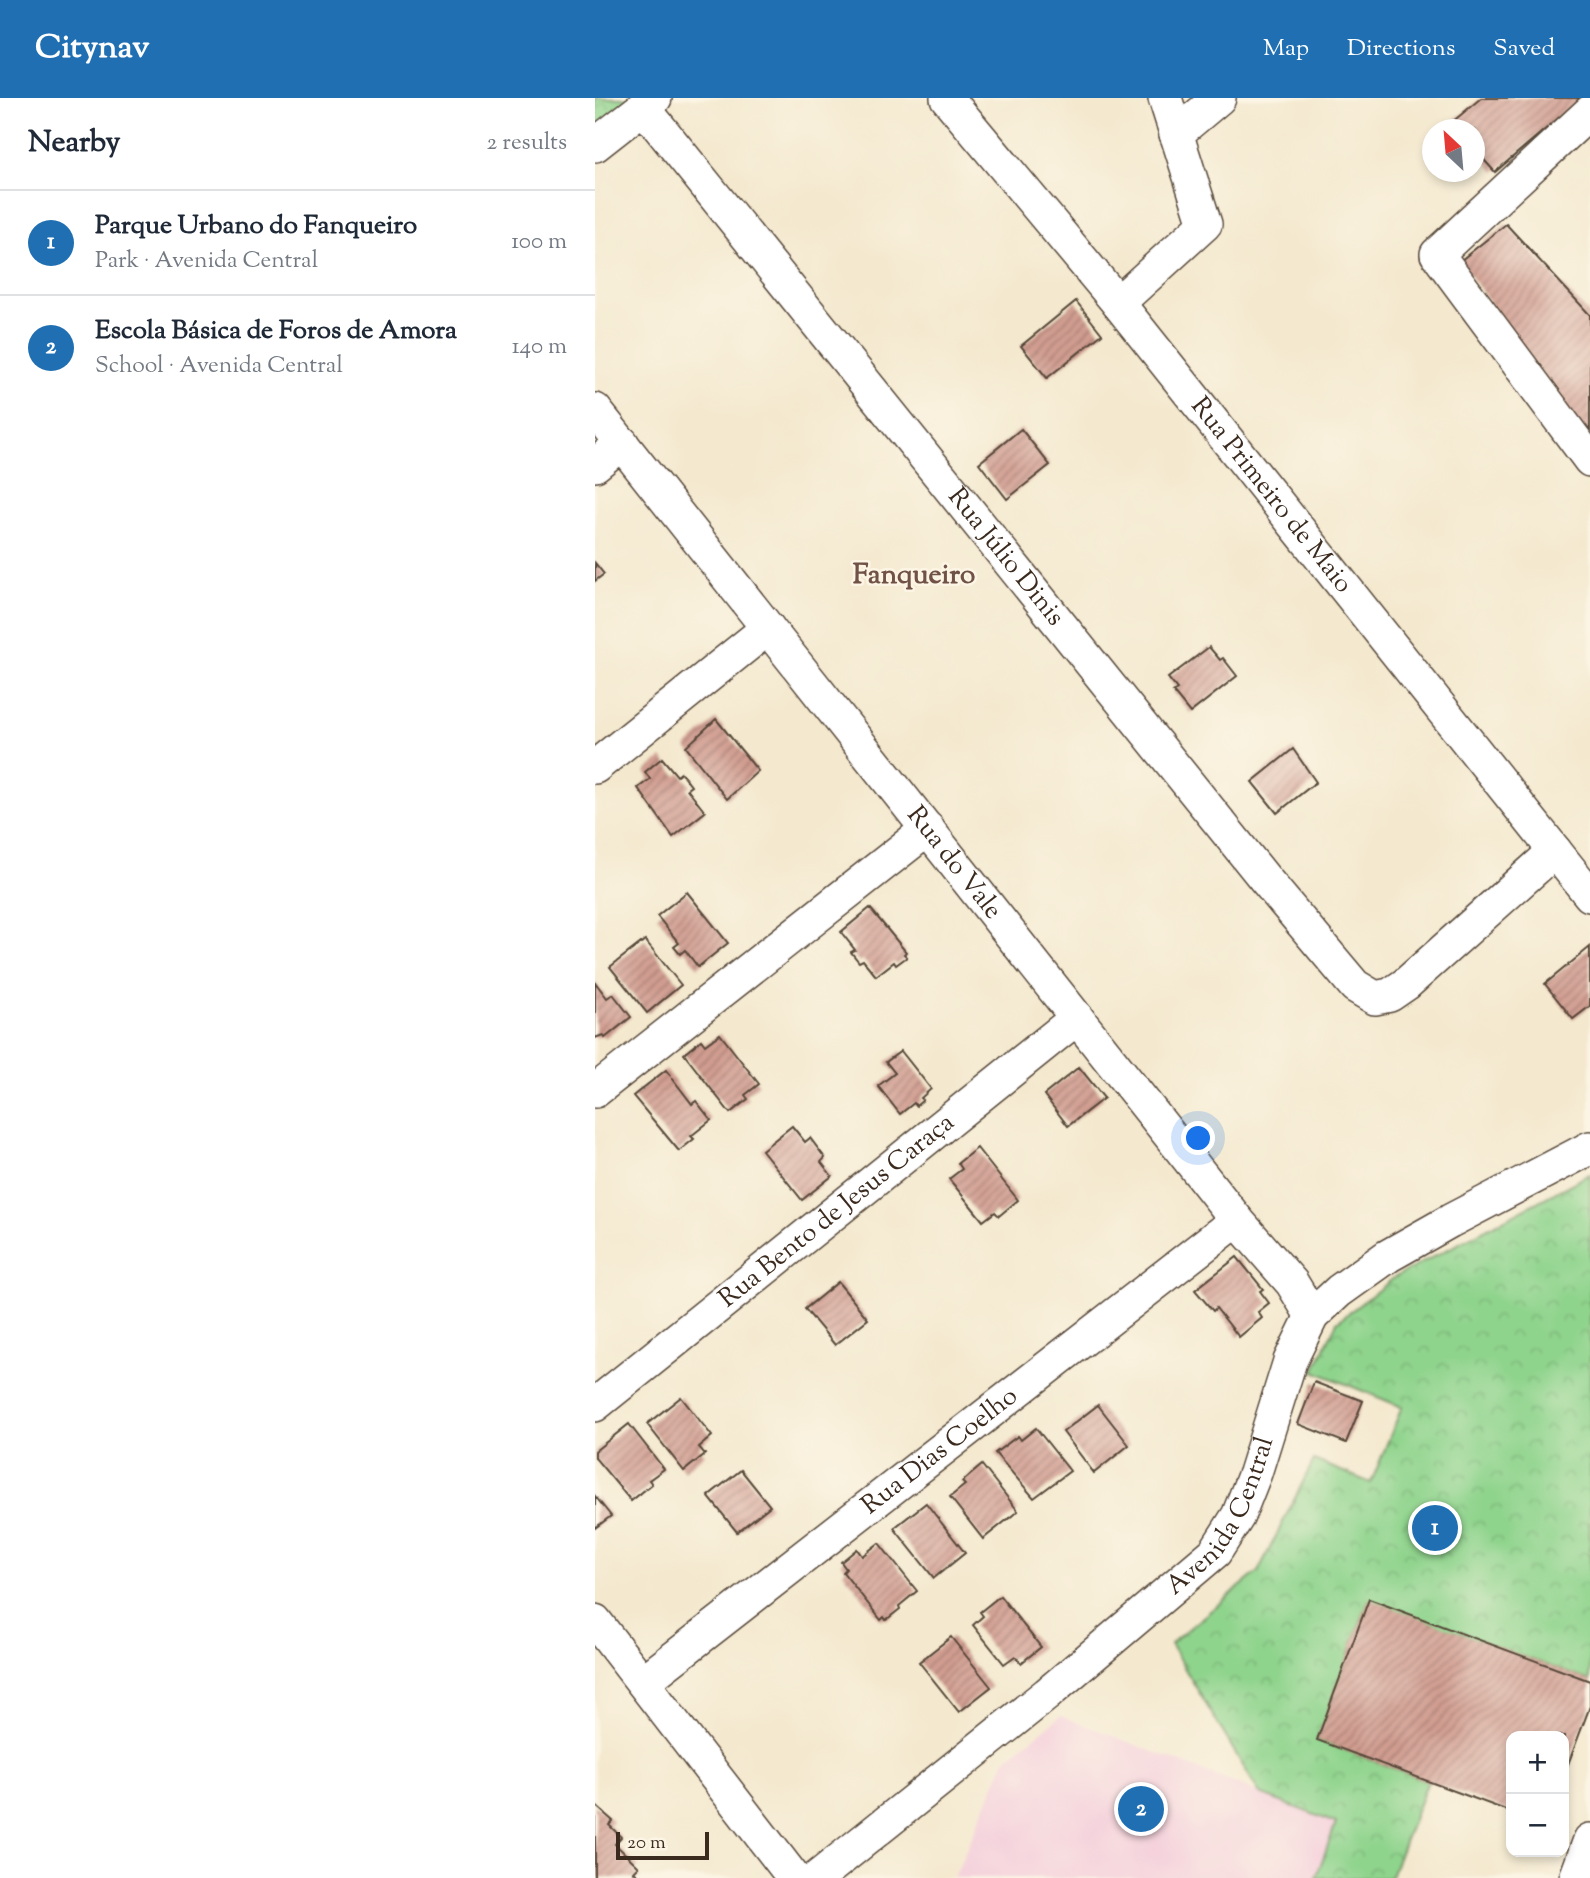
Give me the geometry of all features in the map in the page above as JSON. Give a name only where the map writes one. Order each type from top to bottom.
[{"type":"street","name":"Rua Primeiro de Maio","points":[[947,98],[1118,303],[1590,895]]},
{"type":"street","points":[[1118,303],[1205,224],[1165,98]]},
{"type":"street","points":[[1176,134],[1219,98]]},
{"type":"street","points":[[595,145],[649,103]]},
{"type":"street","name":"Rua Júlio Dinis","points":[[649,103],[1265,879],[1356,986],[1375,998],[1390,995],[1406,984],[1555,851]]},
{"type":"street","points":[[1590,112],[1437,254],[1590,460]]},
{"type":"street","name":"Rua do Vale","points":[[595,410],[1237,1220],[1292,1283],[1313,1316]]},
{"type":"street","points":[[595,465],[622,443]]},
{"type":"street","points":[[595,767],[768,628]]},
{"type":"street","points":[[595,1091],[928,829]]},
{"type":"street","name":"Rua Bento de Jesus Caraça","points":[[595,1405],[1077,1018]]},
{"type":"street","name":"Avenida Central","points":[[817,1878],[1047,1694],[1215,1552],[1238,1516],[1255,1473],[1290,1362],[1313,1316],[1339,1291],[1388,1256],[1590,1148]]},
{"type":"street","name":"Rua Dias Coelho","points":[[643,1682],[1237,1220]]},
{"type":"street","points":[[595,1621],[794,1878]]},
{"type":"street","points":[[1576,1878],[1590,1840]]},
{"type":"shaded area","points":[[1061,1716],[1336,1823],[1316,1878],[954,1878],[1006,1759]]},
{"type":"green space","points":[[595,98],[654,98],[595,145]]},
{"type":"green space","points":[[1590,1174],[1590,1681],[1369,1600],[1317,1740],[1428,1781],[1390,1878],[1316,1878],[1336,1823],[1260,1794],[1170,1644],[1258,1572],[1314,1460],[1371,1483],[1402,1407],[1314,1371],[1337,1322],[1395,1277]]},
{"type":"building","points":[[1481,98],[1582,98],[1495,172],[1485,161],[1485,119],[1456,119]]},
{"type":"building","points":[[1506,224],[1590,315],[1590,443],[1460,261]]},
{"type":"building","points":[[1076,301],[1102,334],[1047,378],[1021,346]]},
{"type":"building","points":[[1021,429],[1050,465],[1007,499],[979,463]]},
{"type":"building","points":[[595,563],[604,574],[595,581]]},
{"type":"building","points":[[1209,647],[1220,660],[1223,658],[1237,676],[1190,713],[1173,692],[1177,689],[1168,678]]},
{"type":"building","points":[[716,719],[758,771],[727,799],[686,747]]},
{"type":"building","points":[[1293,749],[1316,782],[1277,813],[1252,782]]},
{"type":"building","points":[[662,758],[677,776],[681,773],[691,786],[687,789],[705,812],[673,837],[638,788],[650,779],[645,772]]},
{"type":"building","points":[[687,892],[728,943],[698,967],[685,950],[680,954],[674,947],[679,943],[657,916]]},
{"type":"building","points":[[870,908],[906,952],[904,954],[907,957],[896,965],[894,962],[876,976],[863,960],[859,962],[851,952],[855,950],[841,932]]},
{"type":"building","points":[[645,940],[681,985],[647,1013],[610,967]]},
{"type":"building","points":[[1590,947],[1590,1006],[1573,1019],[1545,984]]},
{"type":"building","points":[[595,982],[607,998],[613,994],[631,1017],[605,1038],[603,1035],[595,1038]]},
{"type":"building","points":[[720,1034],[759,1084],[745,1095],[748,1099],[730,1113],[684,1054],[701,1040],[705,1045]]},
{"type":"building","points":[[901,1051],[931,1089],[916,1106],[914,1103],[900,1114],[878,1086],[895,1073],[886,1062]]},
{"type":"building","points":[[1079,1067],[1104,1098],[1068,1126],[1044,1095]]},
{"type":"building","points":[[666,1070],[692,1104],[696,1101],[711,1120],[691,1136],[694,1139],[679,1151],[633,1096]]},
{"type":"building","points":[[792,1126],[805,1142],[810,1138],[825,1158],[821,1162],[832,1176],[802,1200],[762,1150]]},
{"type":"building","points":[[977,1148],[1018,1200],[999,1216],[995,1212],[983,1221],[949,1179],[962,1169],[958,1163]]},
{"type":"building","points":[[1237,1257],[1263,1289],[1260,1291],[1269,1303],[1258,1312],[1262,1318],[1239,1337],[1216,1308],[1213,1311],[1195,1290]]},
{"type":"building","points":[[838,1282],[868,1319],[835,1345],[805,1309]]},
{"type":"building","points":[[1314,1382],[1363,1401],[1346,1443],[1298,1424]]},
{"type":"building","points":[[681,1397],[712,1436],[699,1447],[705,1454],[684,1471],[647,1424]]},
{"type":"building","points":[[1098,1405],[1129,1445],[1094,1473],[1063,1432]]},
{"type":"building","points":[[629,1424],[664,1469],[649,1480],[652,1484],[631,1501],[595,1458],[595,1451]]},
{"type":"building","points":[[1036,1428],[1070,1471],[1034,1498],[995,1453],[1018,1436],[1021,1440]]},
{"type":"building","points":[[982,1465],[1018,1511],[983,1539],[950,1497],[965,1485],[962,1482]]},
{"type":"building","points":[[741,1470],[770,1506],[737,1532],[708,1496]]},
{"type":"building","points":[[595,1496],[611,1516],[595,1528]]},
{"type":"building","points":[[926,1503],[965,1553],[934,1578],[894,1528]]},
{"type":"building","points":[[879,1543],[917,1591],[886,1620],[884,1617],[881,1620],[843,1572],[846,1569],[841,1562],[857,1549],[862,1556]]},
{"type":"building","points":[[1000,1596],[1041,1647],[1021,1663],[1015,1656],[1004,1664],[973,1625],[983,1616],[980,1612]]},
{"type":"building","points":[[1369,1599],[1590,1681],[1590,1706],[1569,1762],[1569,1731],[1506,1731],[1506,1810],[1317,1740]]},
{"type":"building","points":[[951,1637],[991,1687],[959,1712],[919,1662]]},
{"type":"building","points":[[595,1805],[613,1821],[609,1825],[621,1837],[615,1844],[639,1867],[634,1872],[641,1878],[595,1878]]},
{"type":"place","name":"Parque Urbano do Fanqueiro","points":[[1435,1528]]},
{"type":"place","name":"Escola Básica de Foros de Amora","points":[[1141,1809]]},
{"type":"district","name":"Fanqueiro","points":[[914,576]]}]
